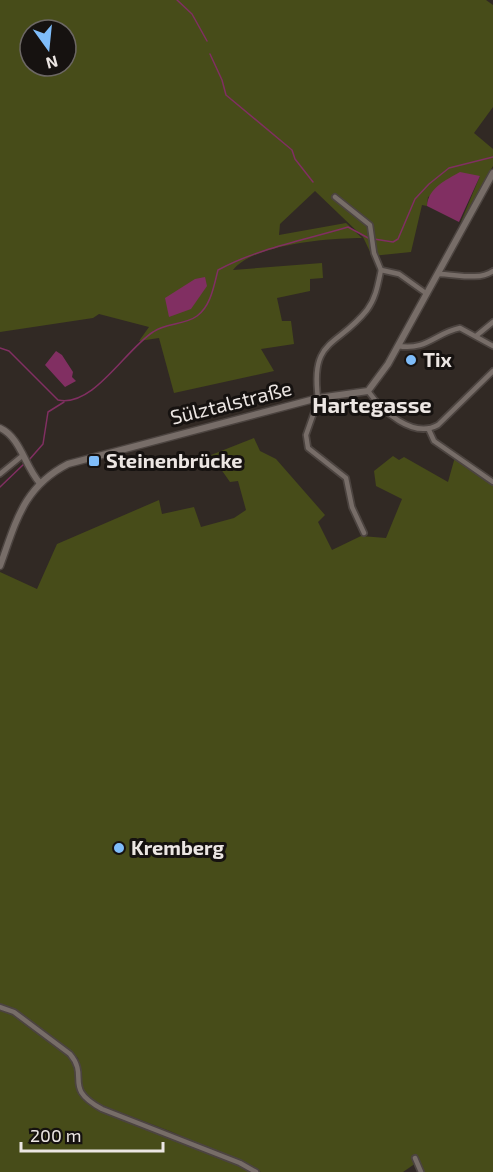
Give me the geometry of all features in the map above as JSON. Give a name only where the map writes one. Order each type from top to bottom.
[{"type":"main road","points":[[368,391],[377,382],[493,173]]},
{"type":"main road","name":"Sülztalstraße","points":[[39,482],[60,468],[89,458],[318,398],[368,391]]},
{"type":"main road","points":[[0,428],[12,436],[39,482],[20,511],[0,566]]},
{"type":"street","points":[[335,197],[370,225],[373,236],[372,245],[381,270],[376,293],[366,311],[327,345],[320,356],[315,376],[318,398],[306,435],[308,448],[346,478],[352,507],[364,533]]},
{"type":"street","points":[[381,270],[399,274],[427,294]]},
{"type":"street","points":[[438,274],[481,277],[493,270]]},
{"type":"street","points":[[476,336],[493,322]]},
{"type":"street","points":[[397,346],[424,346],[451,330],[460,328],[493,346]]},
{"type":"street","points":[[368,391],[384,411],[418,429],[429,430],[438,425],[493,371]]},
{"type":"street","points":[[429,430],[434,441],[492,479]]},
{"type":"street","points":[[0,474],[24,460]]},
{"type":"street","points":[[0,1007],[14,1012],[70,1054],[75,1060],[80,1091],[85,1100],[102,1109],[164,1131],[256,1172]]},
{"type":"street","points":[[416,1158],[421,1172]]},
{"type":"green space","points":[[0,0],[486,0],[493,5],[493,107],[474,133],[493,149],[493,166],[460,224],[480,176],[428,197],[427,206],[422,205],[411,252],[372,256],[363,237],[315,191],[280,224],[279,235],[346,223],[362,238],[313,241],[274,248],[243,261],[233,270],[322,263],[323,278],[310,279],[310,291],[277,298],[282,321],[291,321],[294,344],[261,349],[274,371],[174,393],[159,338],[139,341],[149,327],[99,314],[93,318],[0,332]]},
{"type":"green space","points":[[254,438],[260,451],[276,459],[325,515],[318,522],[332,550],[361,536],[386,538],[402,499],[376,486],[374,471],[393,456],[399,460],[404,457],[448,482],[455,457],[493,482],[493,1172],[424,1172],[419,1161],[403,1172],[261,1172],[172,1132],[90,1101],[102,1109],[240,1163],[256,1172],[0,1172],[0,572],[37,589],[57,544],[159,500],[162,514],[194,507],[201,527],[234,518],[246,510],[238,481],[230,482],[211,455]],"holes":[[[8,1007],[78,1058],[82,1088],[87,1099],[81,1089],[75,1060]]]},
{"type":"shaded area","points":[[460,172],[480,176],[459,222],[427,206],[434,189]]},
{"type":"shaded area","points":[[205,277],[207,286],[191,309],[169,317],[165,298],[195,279]]},
{"type":"shaded area","points":[[56,351],[62,355],[76,381],[65,387],[45,365]]},
{"type":"waterway","points":[[177,0],[192,14],[207,41]]},
{"type":"waterway","points":[[210,54],[226,95],[292,150],[295,159],[313,182]]},
{"type":"waterway","points":[[374,239],[393,242],[398,239],[415,199],[449,168],[493,157]]},
{"type":"waterway","points":[[0,348],[9,351],[58,400],[71,400],[96,387],[142,340],[153,332],[192,319],[202,312],[209,301],[218,270],[266,250],[348,227],[370,239]]},
{"type":"waterway","points":[[29,460],[43,444],[48,412],[64,402]]},
{"type":"waterway","points":[[0,487],[25,463]]},
{"type":"place","name":"Tix","points":[[411,360]]},
{"type":"place","name":"Steinenbrücke","points":[[94,461]]},
{"type":"place","name":"Kremberg","points":[[119,848]]},
{"type":"district","name":"Hartegasse","points":[[372,405]]}]
